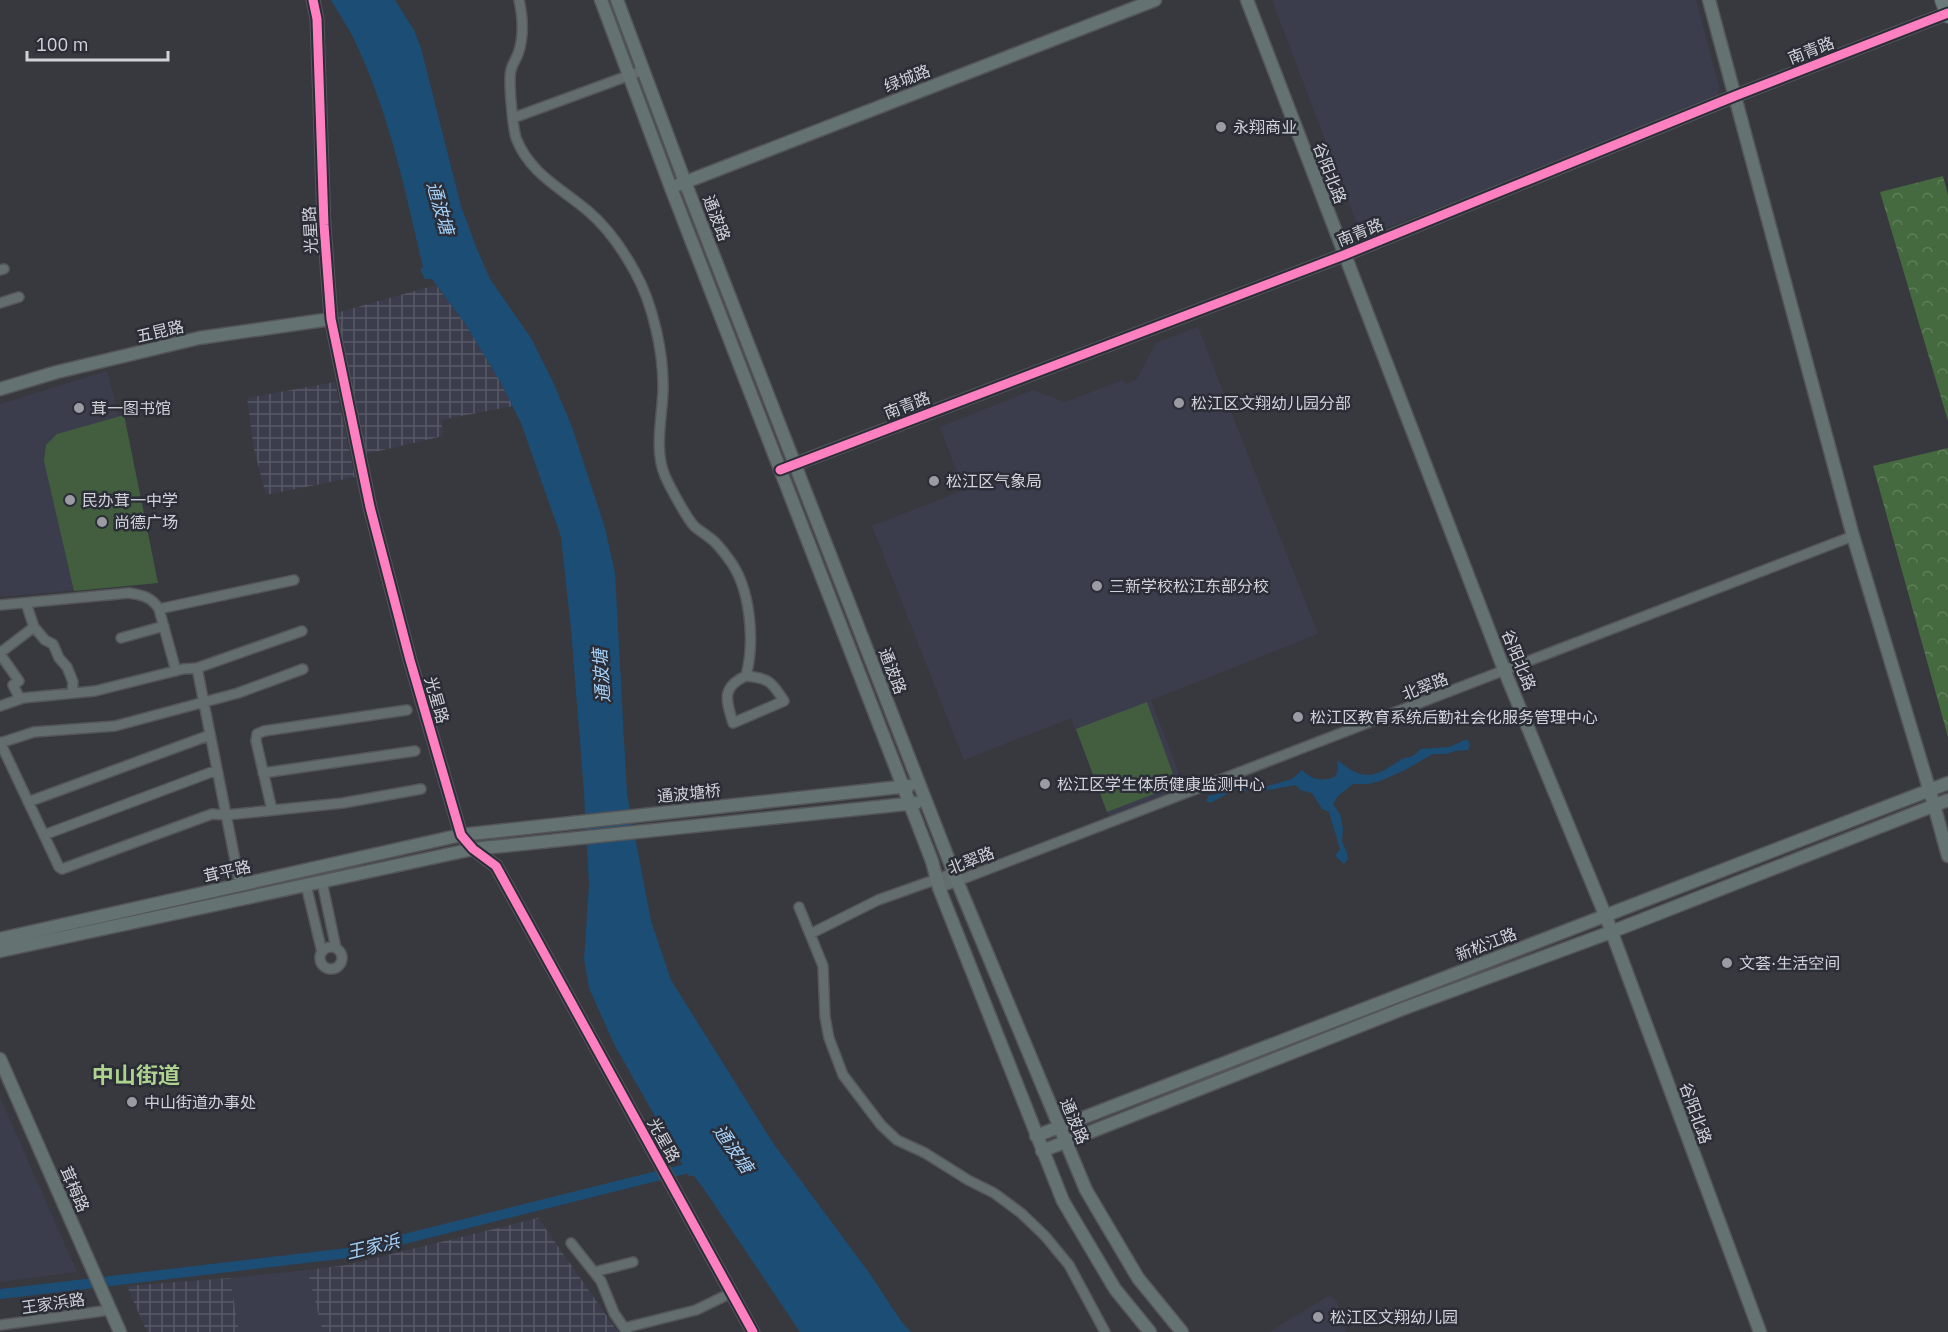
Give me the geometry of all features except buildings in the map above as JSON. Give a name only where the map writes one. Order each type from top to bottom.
[{"type":"main road","name":"光星路","points":[[312,0],[317,19],[324,225],[331,320],[369,507],[410,660],[461,835],[473,849],[496,866],[753,1332]]},
{"type":"main road","name":"通波路","points":[[601,0],[671,188],[1036,1136],[1063,1200],[1115,1288],[1150,1332]]},
{"type":"main road","name":"通波路","points":[[617,0],[685,182],[955,877],[1059,1127],[1086,1190],[1138,1278],[1182,1332]]},
{"type":"main road","name":"绿城路","points":[[671,188],[1155,0]]},
{"type":"main road","name":"谷阳北路","points":[[1246,0],[1505,672],[1605,915],[1760,1332]]},
{"type":"main road","points":[[1709,0],[1853,536],[1948,856]]},
{"type":"main road","name":"南青路","points":[[780,470],[1344,255],[1946,11]]},
{"type":"main road","name":"五昆路","points":[[0,389],[57,372],[199,339],[331,320]]},
{"type":"main road","name":"新松江路","points":[[1036,1136],[1948,783]]},
{"type":"main road","name":"通波塘桥","points":[[461,835],[920,785]]},
{"type":"main road","name":"新松江路","points":[[1042,1150],[1948,800]]},
{"type":"main road","points":[[0,951],[473,849],[926,802]]},
{"type":"main road","name":"茸平路","points":[[0,939],[461,835]]},
{"type":"main road","name":"茸梅路","points":[[0,1059],[120,1332]]},
{"type":"street","points":[[519,0],[522,36],[519,52],[511,69],[510,80],[516,138],[532,167],[590,212],[636,274],[649,308],[662,371],[661,461],[665,476],[694,526],[712,539],[729,560],[736,572],[748,607],[751,657],[746,676],[732,684],[727,692],[733,723],[784,701],[772,683],[763,678],[746,676]]},
{"type":"street","points":[[513,118],[644,70]]},
{"type":"street","points":[[0,303],[18,297]]},
{"type":"street","name":"北翠路","points":[[810,934],[878,900],[938,884],[1505,672],[1853,536]]},
{"type":"street","points":[[159,609],[294,580]]},
{"type":"street","points":[[0,605],[129,593],[149,598],[159,609],[176,671]]},
{"type":"street","points":[[26,603],[34,627],[56,649],[59,658],[67,668],[71,676],[72,693]]},
{"type":"street","points":[[121,638],[164,626]]},
{"type":"street","points":[[20,699],[13,685],[19,681],[0,653],[34,627]]},
{"type":"street","points":[[0,706],[20,699],[95,691],[197,668],[302,630]]},
{"type":"street","points":[[197,668],[240,885]]},
{"type":"street","points":[[303,669],[238,693],[115,726],[34,732],[0,743],[58,867],[62,869],[212,814],[226,815],[343,803],[422,789]]},
{"type":"street","points":[[272,810],[256,741],[257,734],[264,730],[407,710]]},
{"type":"street","points":[[28,802],[210,735]]},
{"type":"street","points":[[263,773],[415,751]]},
{"type":"street","points":[[44,835],[217,770]]},
{"type":"street","points":[[306,885],[322,952],[321,964],[327,969],[334,969],[341,965],[343,957],[336,948],[322,882]]},
{"type":"street","points":[[799,907],[823,966],[825,1017],[829,1038],[843,1075],[881,1125],[897,1140],[925,1153],[994,1193],[1022,1213],[1069,1265],[1105,1332]]},
{"type":"street","points":[[322,952],[326,948],[336,948]]},
{"type":"street","points":[[571,1243],[601,1281],[614,1313],[626,1330],[696,1310],[731,1293]]},
{"type":"street","points":[[594,1272],[633,1262]]},
{"type":"street","name":"王家浜路","points":[[0,1325],[107,1304]]},
{"type":"shaded area","points":[[1272,0],[1696,0],[1719,87],[1718,97],[1711,105],[1362,237]]},
{"type":"shaded area","points":[[436,285],[466,325],[513,406],[441,420],[443,436],[362,455],[336,313]]},
{"type":"shaded area","name":"三新学校松江东部分校","points":[[1198,327],[1318,634],[1151,700],[1184,787],[1109,816],[1071,718],[964,760],[872,526],[964,490],[940,427],[1033,390],[1065,402],[1123,380],[1125,385],[1137,379],[1156,343]]},
{"type":"shaded area","name":"民办茸一中学","points":[[107,371],[119,416],[124,415],[158,583],[0,597],[0,404]]},
{"type":"shaded area","points":[[335,382],[355,477],[266,495],[254,449],[247,398]]},
{"type":"shaded area","points":[[0,1097],[77,1272],[0,1282]]},
{"type":"shaded area","points":[[538,1218],[618,1332],[323,1332],[307,1270],[347,1265]]},
{"type":"shaded area","points":[[307,1270],[323,1332],[239,1332],[230,1278]]},
{"type":"shaded area","points":[[230,1278],[239,1332],[147,1332],[127,1286]]},
{"type":"shaded area","name":"松江区文翔幼儿园","points":[[1330,1295],[1337,1302],[1346,1332],[1269,1332]]},
{"type":"green space","points":[[1943,176],[1948,195],[1948,421],[1880,192]]},
{"type":"green space","name":"尚德广场","points":[[124,415],[158,583],[74,591],[44,461],[46,445],[57,434]]},
{"type":"green space","points":[[1948,448],[1948,737],[1873,466]]},
{"type":"green space","points":[[1147,702],[1177,785],[1107,812],[1076,729]]},
{"type":"water","name":"通波塘","points":[[331,0],[395,0],[414,30],[421,48],[461,206],[477,249],[490,279],[531,338],[572,427],[605,528],[615,573],[627,794],[651,921],[671,980],[773,1143],[911,1332],[800,1332],[704,1189],[694,1176],[689,1176],[615,1046],[589,988],[584,959],[589,885],[584,793],[561,537],[521,423],[501,383],[466,325],[432,279],[425,279],[420,269],[423,267],[388,127],[355,42]]},
{"type":"water","points":[[1468,740],[1470,745],[1468,750],[1433,754],[1380,781],[1353,784],[1338,796],[1333,804],[1340,814],[1343,829],[1342,841],[1348,859],[1344,864],[1335,856],[1340,849],[1329,812],[1322,809],[1312,793],[1300,790],[1296,785],[1263,791],[1234,790],[1212,802],[1206,802],[1208,796],[1249,786],[1264,787],[1292,779],[1302,770],[1318,779],[1335,777],[1338,770],[1337,760],[1360,774],[1371,775],[1383,771],[1402,759],[1413,756],[1421,749],[1449,747]]},
{"type":"waterway","name":"王家浜","points":[[0,1294],[348,1253],[697,1166]]},
{"type":"cycle path","points":[[313,0],[317,19],[324,225],[331,319],[370,507],[410,660],[461,835],[473,849],[496,866],[753,1332]]},
{"type":"cycle path","points":[[780,470],[1344,255],[1735,96],[1948,13]]},
{"type":"place","name":"永翔商业","points":[[1221,127]]},
{"type":"place","name":"松江区文翔幼儿园分部","points":[[1179,403]]},
{"type":"place","name":"茸一图书馆","points":[[79,408]]},
{"type":"place","name":"松江区气象局","points":[[934,481]]},
{"type":"place","name":"民办茸一中学","points":[[70,500]]},
{"type":"place","name":"尚德广场","points":[[102,522]]},
{"type":"place","name":"三新学校松江东部分校","points":[[1097,586]]},
{"type":"place","name":"松江区教育系统后勤社会化服务管理中心","points":[[1298,717]]},
{"type":"place","name":"松江区学生体质健康监测中心","points":[[1045,784]]},
{"type":"place","name":"文荟·生活空间","points":[[1727,963]]},
{"type":"place","name":"中山街道办事处","points":[[132,1102]]},
{"type":"place","name":"松江区文翔幼儿园","points":[[1318,1317]]},
{"type":"district","name":"中山街道","points":[[136,1075]]}]
